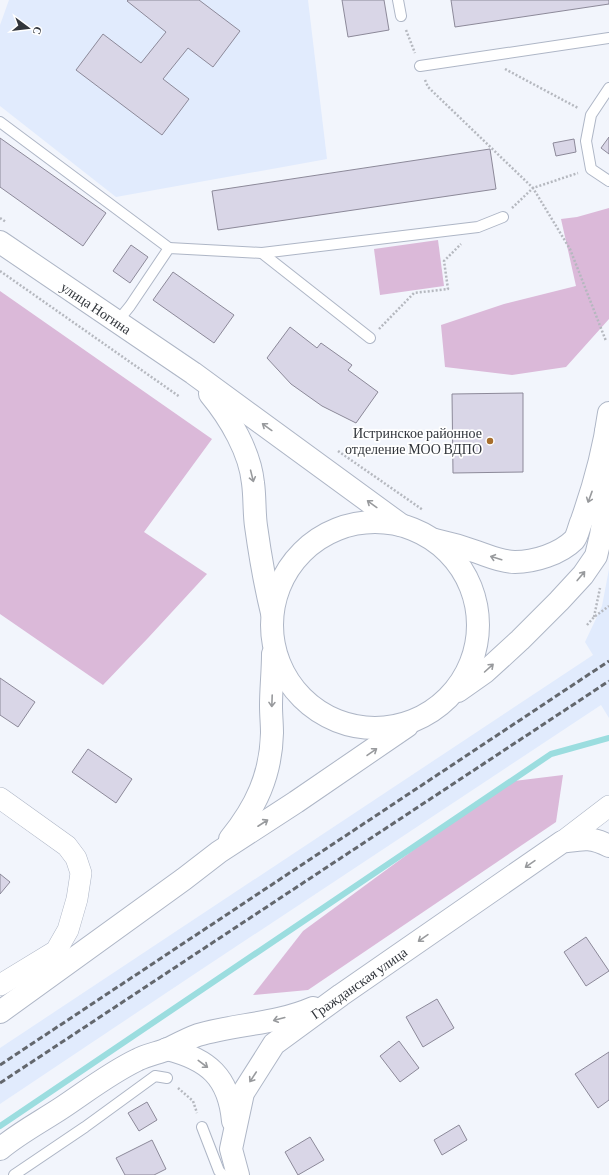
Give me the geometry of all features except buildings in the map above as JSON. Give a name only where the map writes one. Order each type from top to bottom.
[{"type":"street","name":"улица Ногина","points":[[0,242],[193,373]]},
{"type":"street","points":[[193,373],[403,527]]},
{"type":"street","points":[[193,373],[218,403],[235,429],[246,456],[253,482],[256,523],[263,573],[273,615]]},
{"type":"street","points":[[430,539],[454,544],[497,560],[514,562],[548,556],[561,549],[575,539],[592,491],[608,423]]},
{"type":"street","points":[[0,1012],[184,879],[218,852],[432,711],[485,672],[520,640],[578,580],[596,556],[607,499],[608,423]]},
{"type":"street","points":[[218,852],[240,827],[252,809],[267,773],[272,734],[271,706],[274,648],[273,615],[276,597],[283,580],[292,565],[317,540],[333,531],[350,526],[368,523],[386,523],[420,533],[449,554],[469,583],[475,601],[477,636],[474,654],[467,671],[458,686],[446,700]]},
{"type":"street","points":[[274,648],[287,678],[301,697],[314,709],[330,718],[364,728],[382,728],[417,720]]},
{"type":"street","points":[[0,798],[67,846],[76,858],[81,873],[77,898],[68,930],[56,950],[0,986]]},
{"type":"street","points":[[562,842],[609,806]]},
{"type":"street","points":[[562,842],[584,838],[599,841],[609,846]]},
{"type":"street","name":"Гражданская улица","points":[[238,1175],[231,1150],[243,1093],[274,1044],[562,842]]},
{"type":"street","points":[[0,1149],[110,1074],[138,1059],[167,1049],[183,1040],[200,1035],[275,1020],[301,1013],[342,995]]},
{"type":"street","points":[[167,1049],[185,1054],[200,1061],[215,1073],[225,1086],[230,1100],[233,1141]]},
{"type":"lane","points":[[398,0],[401,16]]},
{"type":"lane","points":[[420,66],[609,38]]},
{"type":"lane","points":[[609,88],[591,115],[586,141],[591,169],[609,181]]},
{"type":"lane","points":[[0,122],[169,248],[262,254],[478,226],[503,216]]},
{"type":"lane","points":[[117,322],[130,306],[169,248]]},
{"type":"lane","points":[[262,254],[370,338]]},
{"type":"lane","points":[[14,1175],[85,1127],[155,1076],[167,1078]]},
{"type":"lane","points":[[202,1127],[219,1171],[223,1175]]},
{"type":"path","points":[[401,16],[428,87],[533,188],[570,249],[606,341]]},
{"type":"path","points":[[482,56],[591,115]]},
{"type":"path","points":[[503,216],[533,188],[591,169]]},
{"type":"path","points":[[370,338],[414,293],[448,289],[444,261],[478,226]]},
{"type":"path","points":[[0,271],[180,397]]},
{"type":"path","points":[[587,625],[594,617],[609,606]]},
{"type":"path","points":[[167,1078],[193,1101],[202,1127]]},
{"type":"shaded area","points":[[9,0],[308,0],[327,159],[116,197],[0,106],[0,25]]},
{"type":"shaded area","points":[[609,208],[609,319],[566,367],[512,375],[445,367],[441,325],[504,304],[576,286],[561,219],[577,217]]},
{"type":"shaded area","points":[[438,240],[444,286],[380,295],[374,249]]},
{"type":"shaded area","points":[[0,291],[212,439],[144,532],[207,574],[103,685],[0,614]]},
{"type":"shaded area","points":[[609,569],[609,718],[601,705],[0,1104],[0,1048],[593,655],[585,642],[602,606]]},
{"type":"shaded area","points":[[563,775],[556,822],[308,990],[253,995],[303,931],[506,782]]},
{"type":"waterway","points":[[0,1126],[551,754],[609,738]]},
{"type":"railway","points":[[0,1065],[609,661]]},
{"type":"railway","points":[[0,1083],[609,681]]},
{"type":"place","name":"Истринское районное отделение МОО ВДПО","points":[[490,441]]}]
